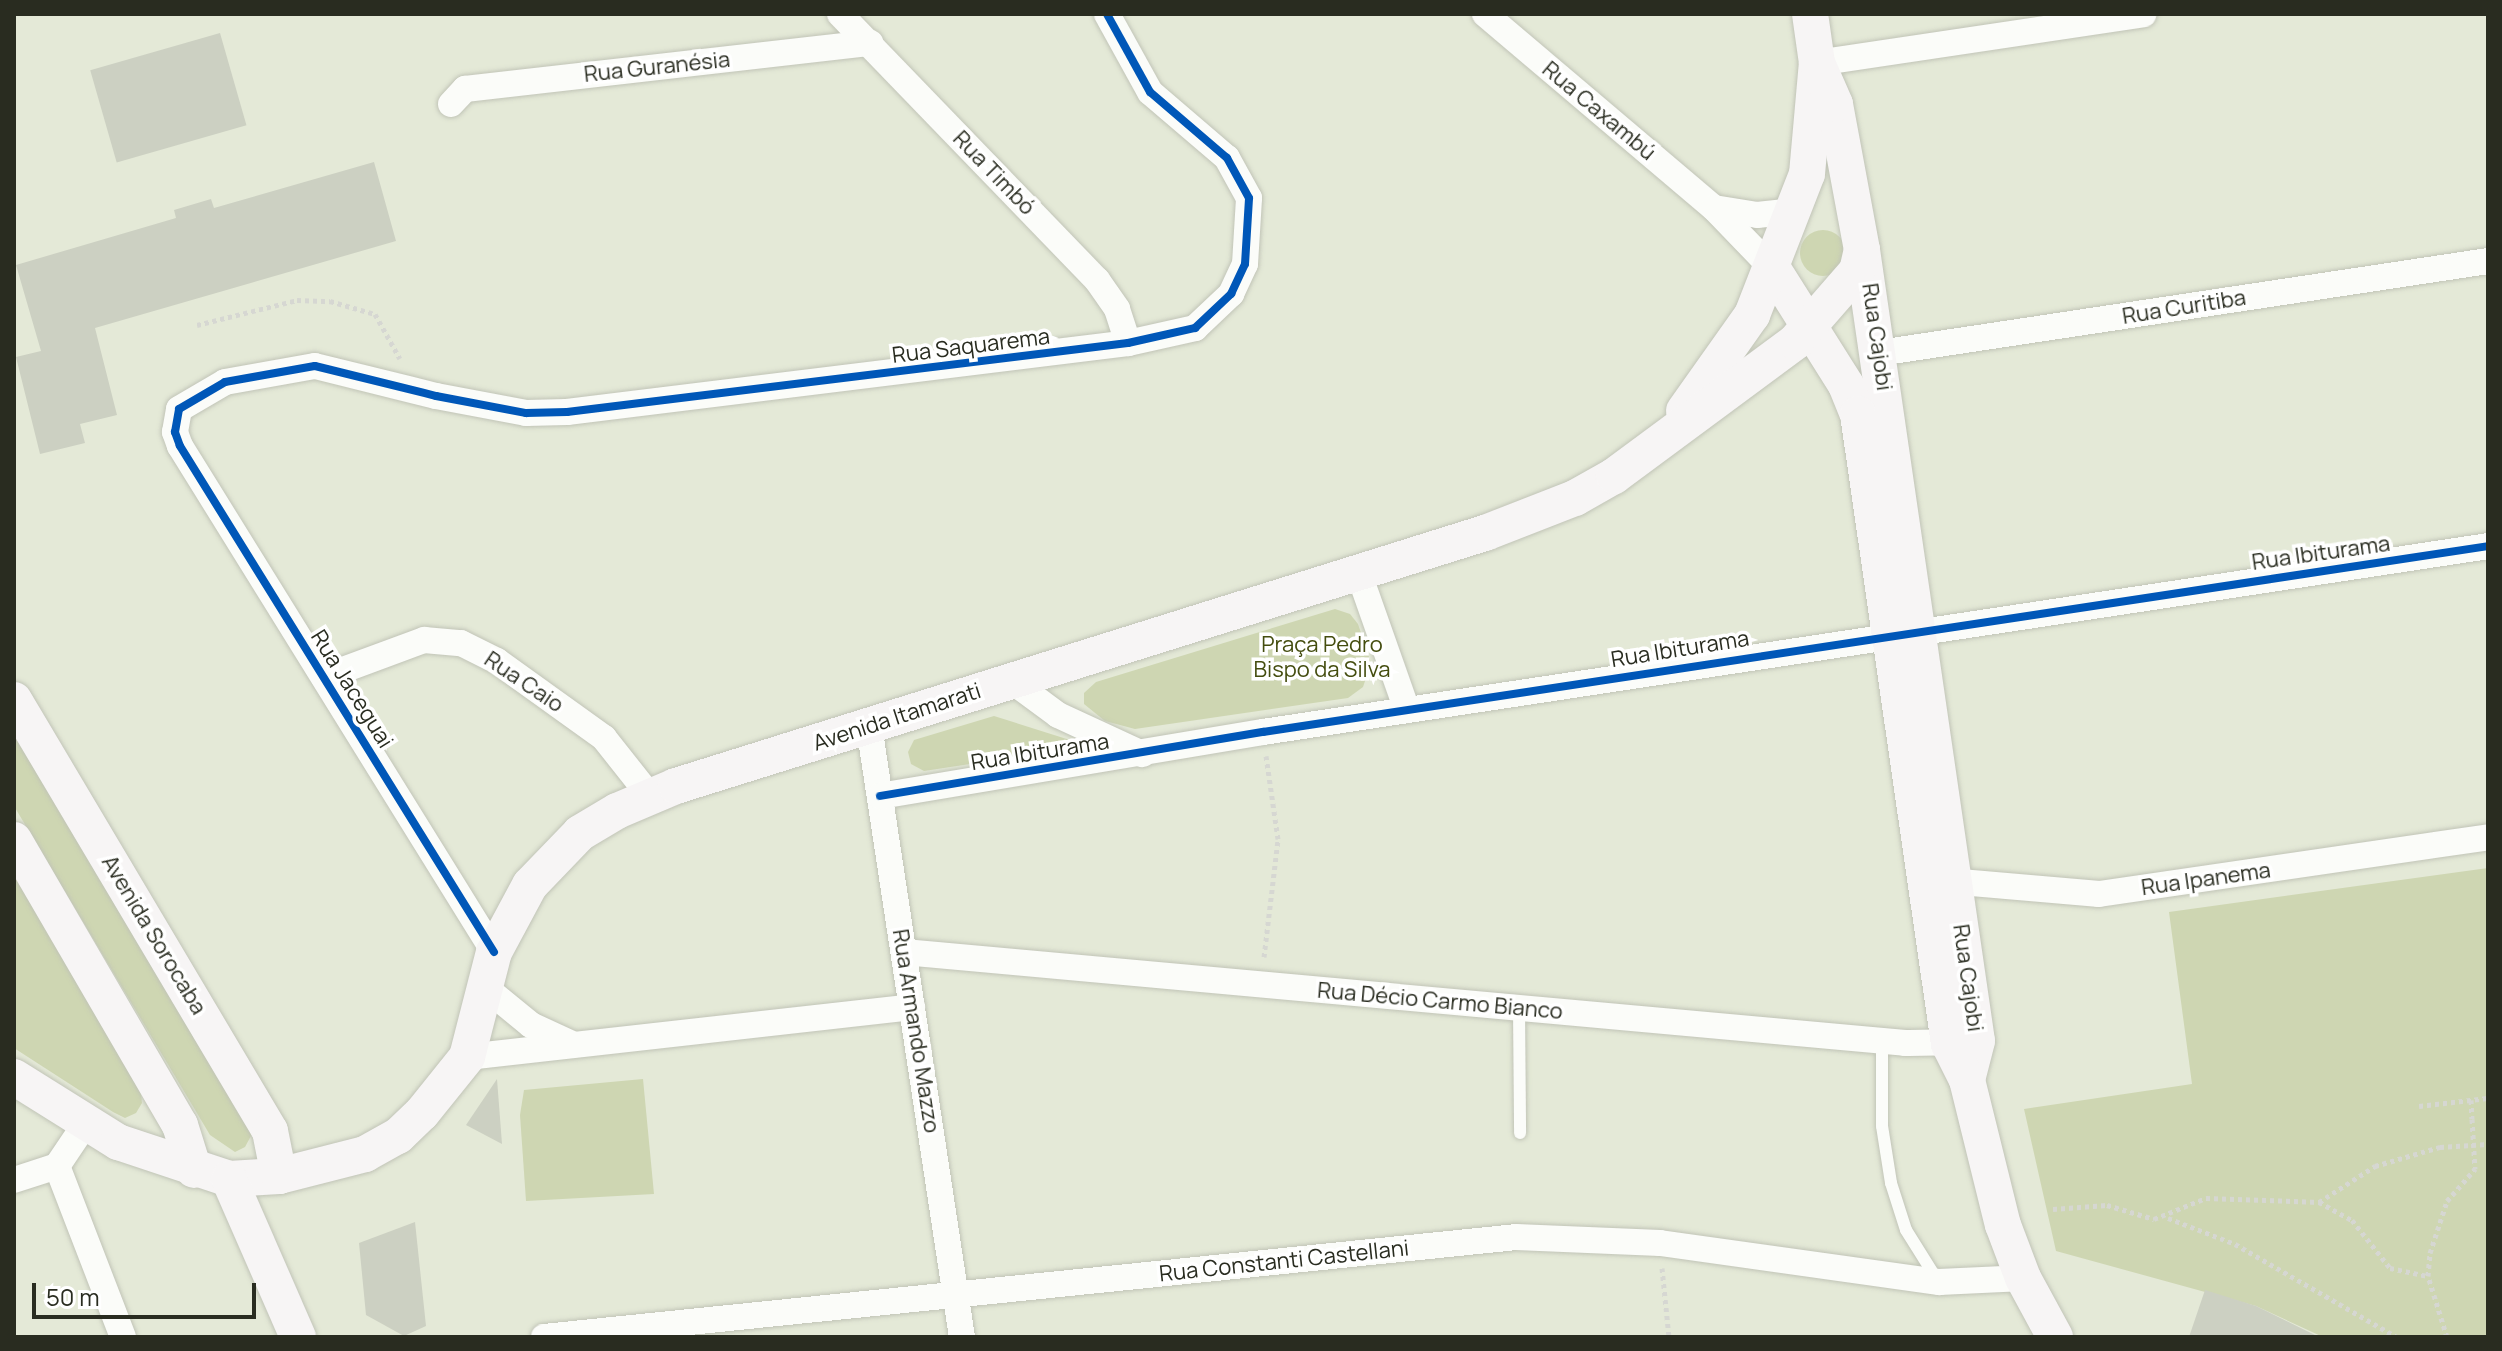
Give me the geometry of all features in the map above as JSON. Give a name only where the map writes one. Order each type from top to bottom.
[{"type":"main road","points":[[1810,14],[1817,63],[1811,153],[1795,211],[1773,269],[1794,288],[1835,298],[1857,271],[1860,240],[1835,104],[1817,63]]},
{"type":"main road","points":[[1795,211],[1830,209],[1860,240]]},
{"type":"main road","name":"Rua Cajobi","points":[[1860,240],[1879,353],[1904,633],[1967,1080],[2003,1225],[2023,1278]]},
{"type":"main road","name":"Rua Cajobi","points":[[1773,269],[1820,342],[1858,414],[1904,633]]},
{"type":"main road","name":"Avenida Itamarati","points":[[1669,432],[1752,315],[1773,269]]},
{"type":"main road","name":"Avenida Itamarati","points":[[14,1077],[86,1123],[138,1151],[194,1170],[229,1179],[279,1176],[328,1167],[398,1136],[467,1057],[487,989],[494,952],[524,895],[552,858],[580,833],[650,796],[1358,571],[1575,498],[1614,476],[1669,432],[1820,342],[1835,298]]},
{"type":"main road","points":[[1820,342],[1848,359],[1879,353]]},
{"type":"main road","name":"Avenida Sorocaba","points":[[14,700],[270,1131],[279,1176]]},
{"type":"main road","points":[[14,840],[180,1125],[194,1170]]},
{"type":"main road","points":[[229,1179],[298,1337]]},
{"type":"main road","points":[[2023,1278],[2055,1337]]},
{"type":"street","name":"Rua Timbó","points":[[840,14],[1097,280],[1117,309],[1128,343]]},
{"type":"street","name":"Rua Saquarema","points":[[180,446],[175,432],[179,409],[195,396],[255,374],[315,366],[526,413],[567,412],[1176,335],[1216,311],[1231,294],[1245,264],[1251,226],[1249,198],[1227,158],[1150,92],[1107,14]]},
{"type":"street","name":"Rua Caxambú","points":[[1485,14],[1714,208],[1773,269]]},
{"type":"street","points":[[1817,63],[2143,14]]},
{"type":"street","name":"Rua Guranésia","points":[[451,104],[465,89],[870,43]]},
{"type":"street","points":[[1714,208],[1757,215],[1795,211]]},
{"type":"street","name":"Rua Curitiba","points":[[1879,353],[2488,261]]},
{"type":"street","name":"Rua Jaceguai","points":[[180,446],[494,952]]},
{"type":"street","name":"Rua Ibiturama","points":[[880,796],[1263,732],[2488,546]]},
{"type":"street","points":[[1358,571],[1407,710]]},
{"type":"street","name":"Rua Caio","points":[[324,677],[424,640],[461,643],[497,661],[604,738],[650,796]]},
{"type":"street","points":[[1012,681],[1058,715],[1142,754]]},
{"type":"street","name":"Rua Armando Mazzo","points":[[869,726],[962,1337]]},
{"type":"street","name":"Rua Ipanema","points":[[1939,880],[2051,894],[2099,894],[2488,837]]},
{"type":"street","name":"Rua Décio Carmo Bianco","points":[[904,952],[1882,1041],[1963,1042]]},
{"type":"street","points":[[487,989],[531,1025],[573,1044]]},
{"type":"street","points":[[467,1057],[912,1007]]},
{"type":"street","points":[[14,1180],[57,1166],[86,1123]]},
{"type":"street","points":[[57,1166],[123,1337]]},
{"type":"street","name":"Rua Constanti Castellani","points":[[544,1337],[1516,1237],[1660,1243],[1939,1282],[2023,1278]]},
{"type":"lane","points":[[1519,1008],[1520,1133]]},
{"type":"lane","points":[[1882,1041],[1882,1126],[1891,1183],[1906,1230],[1939,1282]]},
{"type":"path","points":[[197,325],[297,300],[330,301],[375,314],[390,335],[413,390]]},
{"type":"path","points":[[1261,984],[1278,839],[1263,732]]},
{"type":"path","points":[[2419,1106],[2488,1098]]},
{"type":"path","points":[[2447,1337],[2428,1276],[2447,1201],[2475,1169],[2471,1100]]},
{"type":"path","points":[[2319,1202],[2355,1174],[2375,1166],[2440,1147],[2488,1144]]},
{"type":"path","points":[[2053,1209],[2107,1205],[2154,1219],[2168,1217],[2206,1198],[2319,1202],[2352,1220],[2390,1268],[2428,1276]]},
{"type":"path","points":[[2168,1217],[2235,1244],[2397,1337]]},
{"type":"path","points":[[1660,1243],[1669,1337]]},
{"type":"green space","points":[[1823,230],[1839,237],[1846,253],[1839,269],[1823,276],[1807,269],[1800,253],[1807,237]]},
{"type":"green space","name":"Praça Pedro Bispo da Silva","points":[[1335,609],[1350,614],[1358,624],[1371,663],[1363,687],[1348,698],[1135,729],[1105,721],[1084,704],[1084,693],[1096,682]]},
{"type":"green space","points":[[994,716],[1073,741],[1076,748],[924,771],[911,764],[908,752],[914,740]]},
{"type":"green space","points":[[14,730],[252,1134],[245,1147],[235,1152],[210,1135],[14,806]]},
{"type":"green space","points":[[2488,868],[2488,1337],[2323,1337],[2256,1306],[2056,1251],[2024,1109],[2192,1084],[2169,912]]},
{"type":"green space","points":[[14,873],[140,1085],[142,1103],[136,1113],[125,1118],[113,1112],[14,1048]]},
{"type":"green space","points":[[643,1079],[654,1194],[526,1201],[520,1115],[524,1090]]},
{"type":"building","points":[[220,33],[246,125],[117,162],[90,70]]},
{"type":"building","points":[[374,162],[396,241],[95,328],[117,415],[80,424],[85,443],[40,454],[16,357],[41,351],[16,265],[176,218],[174,210],[211,199],[214,208]]},
{"type":"building","points":[[497,1079],[502,1144],[466,1125]]},
{"type":"building","points":[[415,1222],[426,1326],[404,1336],[366,1315],[359,1243]]},
{"type":"building","points":[[2205,1290],[2256,1306],[2319,1337],[2189,1337]]},
{"type":"cycle path","points":[[494,952],[180,446],[175,432],[179,409],[225,382],[315,366],[436,396],[526,413],[567,412],[1128,343],[1195,328],[1231,294],[1245,264],[1249,198],[1227,158],[1150,92],[1107,14]]},
{"type":"cycle path","points":[[880,796],[1263,732],[2488,546]]}]
